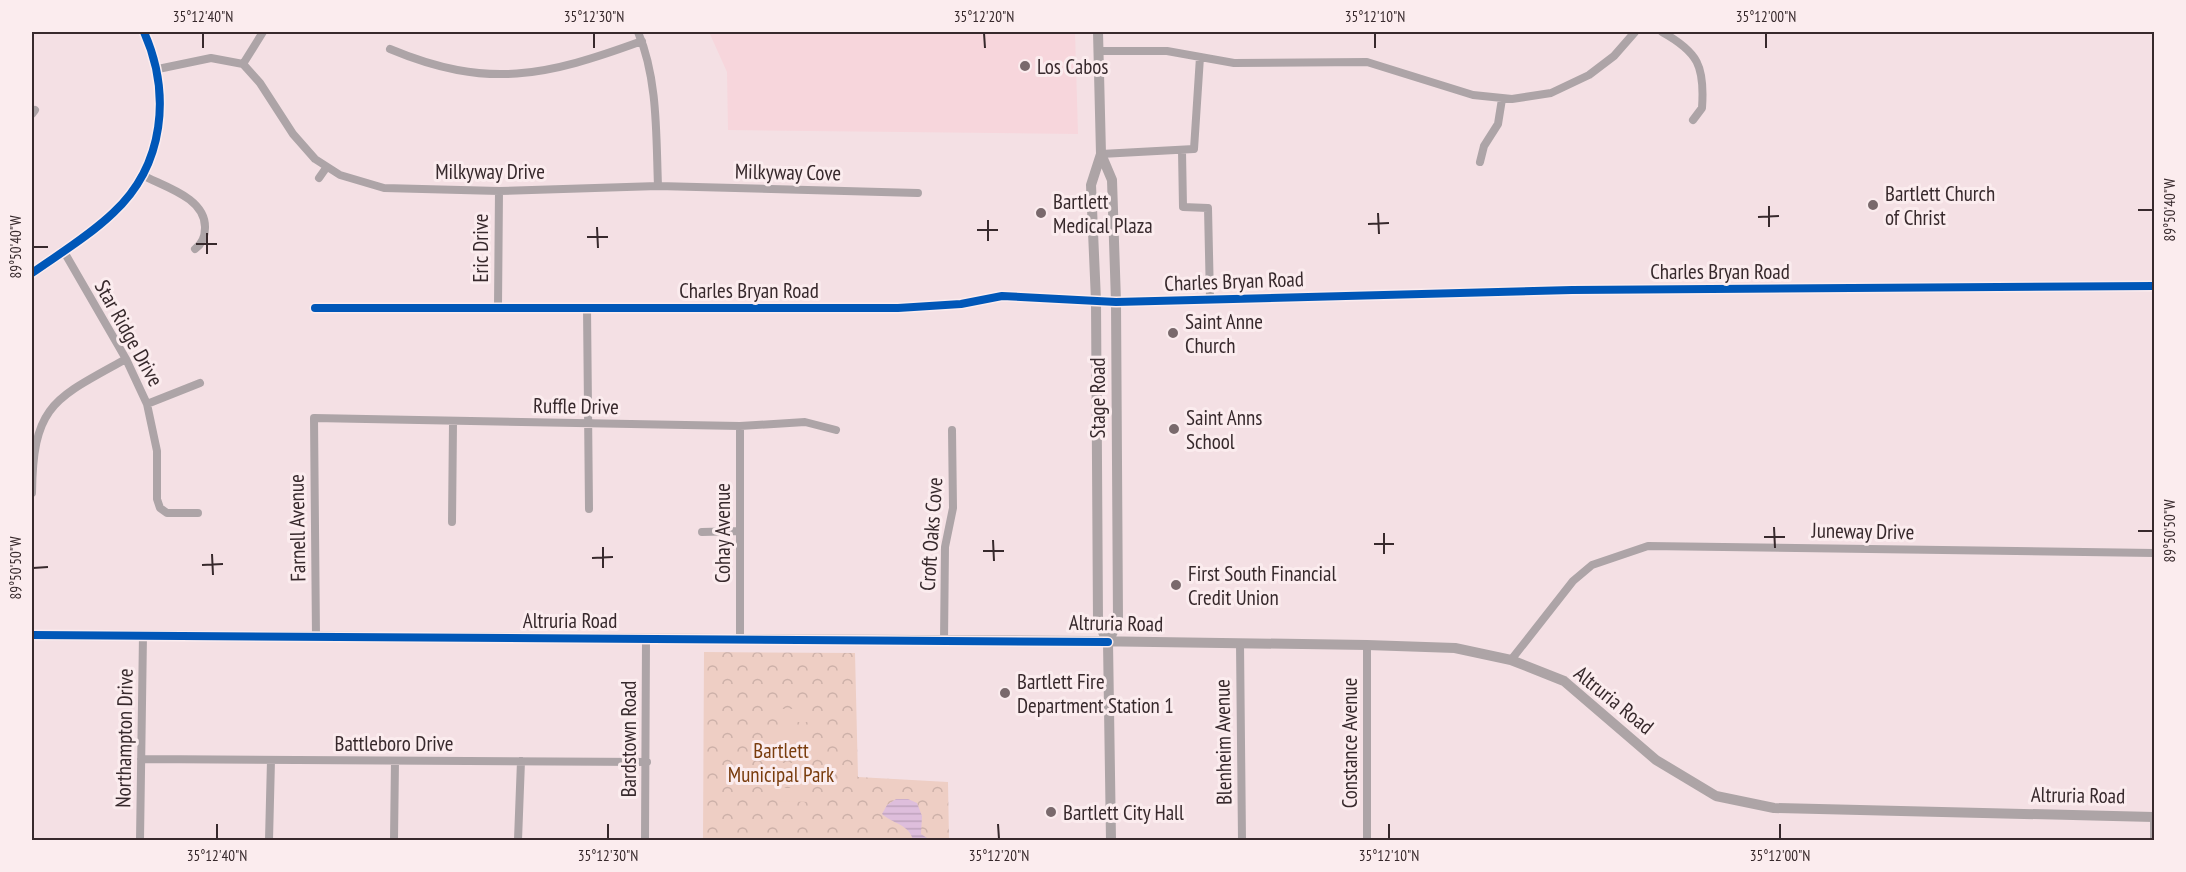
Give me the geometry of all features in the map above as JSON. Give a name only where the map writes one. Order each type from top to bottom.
[{"type":"street","points":[[32,273],[115,212],[142,176],[159,129],[161,103],[158,69],[144,32]]},
{"type":"street","points":[[158,69],[211,58],[243,64],[263,32]]},
{"type":"street","points":[[638,32],[649,65],[656,122],[658,186]]},
{"type":"street","name":"Stage Road","points":[[1098,32],[1101,154],[1091,185],[1095,301],[1098,622],[1108,642],[1111,840]]},
{"type":"street","points":[[1098,51],[1158,51],[1242,63],[1367,62],[1473,95],[1502,99],[1540,96],[1576,83],[1602,67],[1635,32]]},
{"type":"street","points":[[1662,32],[1691,51],[1701,69],[1702,108],[1693,120]]},
{"type":"street","points":[[390,49],[422,63],[466,73],[504,75],[547,71],[594,59],[642,41]]},
{"type":"street","points":[[1101,154],[1194,150],[1200,57]]},
{"type":"street","name":"Milkyway Drive","points":[[243,64],[260,83],[293,134],[326,168],[356,181],[384,188],[499,191],[658,186]]},
{"type":"street","points":[[1480,162],[1484,146],[1498,123],[1502,99]]},
{"type":"street","points":[[1182,151],[1183,207],[1208,207],[1210,299]]},
{"type":"street","name":"Stage Road","points":[[1101,154],[1112,180],[1116,302],[1118,621],[1108,642]]},
{"type":"street","points":[[319,178],[326,168]]},
{"type":"street","points":[[142,176],[189,200],[201,209],[204,216],[205,234],[195,249]]},
{"type":"street","name":"Milkyway Cove","points":[[658,186],[918,193]]},
{"type":"street","name":"Eric Drive","points":[[498,306],[499,191]]},
{"type":"street","name":"Star Ridge Drive","points":[[63,250],[126,359],[147,404],[157,451],[157,499],[160,508]]},
{"type":"street","name":"Charles Bryan Road","points":[[315,308],[498,306],[898,308],[961,304],[1002,296],[1116,302],[1572,290],[2154,286]]},
{"type":"street","points":[[587,308],[586,424],[589,509]]},
{"type":"street","points":[[32,493],[34,445],[47,414],[67,393],[126,359]]},
{"type":"street","points":[[147,404],[200,383]]},
{"type":"street","name":"Ruffle Drive","points":[[314,418],[453,423],[740,426],[805,422],[836,430]]},
{"type":"street","name":"Farnell Avenue","points":[[314,418],[316,637]]},
{"type":"street","points":[[452,522],[453,423]]},
{"type":"street","name":"Cohay Avenue","points":[[740,426],[740,639]]},
{"type":"street","name":"Croft Oaks Cove","points":[[944,641],[945,548],[953,508],[952,430]]},
{"type":"street","points":[[1096,463],[1117,463]]},
{"type":"street","points":[[151,514],[160,508],[167,513],[198,513]]},
{"type":"street","points":[[702,532],[740,531]]},
{"type":"street","name":"Juneway Drive","points":[[1511,660],[1573,580],[1592,565],[1648,546],[2154,553]]},
{"type":"street","name":"Altruria Road","points":[[32,635],[1108,642],[1455,648],[1511,660],[1564,681],[1656,760],[1716,796],[1774,808],[2154,817]]},
{"type":"street","name":"Northampton Drive","points":[[140,840],[143,635]]},
{"type":"street","name":"Bardstown Road","points":[[645,840],[646,639]]},
{"type":"street","name":"Blenheim Avenue","points":[[1240,644],[1242,840]]},
{"type":"street","name":"Constance Avenue","points":[[1367,645],[1367,840]]},
{"type":"street","name":"Battleboro Drive","points":[[141,759],[647,762]]},
{"type":"street","points":[[269,840],[271,760]]},
{"type":"street","points":[[394,840],[395,761]]},
{"type":"street","points":[[518,840],[521,761]]},
{"type":"street","points":[[2154,817],[2154,840]]},
{"type":"shaded area","points":[[709,32],[1075,32],[1078,134],[728,130],[727,72]]},
{"type":"shaded area","points":[[896,799],[908,799],[917,803],[922,816],[921,834],[930,840],[913,840],[904,827],[882,814],[887,805]]},
{"type":"green space","name":"Bartlett Municipal Park","points":[[704,652],[855,653],[858,777],[948,782],[949,840],[703,840]]},
{"type":"green space","points":[[780,709],[810,709],[810,722],[780,722]]},
{"type":"green space","points":[[780,727],[810,727],[810,741],[780,741]]},
{"type":"green space","points":[[780,763],[810,763],[810,777],[780,777]]},
{"type":"green space","points":[[780,788],[810,788],[810,802],[780,801]]},
{"type":"cycle path","points":[[32,273],[84,237],[113,213],[144,173],[153,151],[160,103],[153,55],[144,32]]},
{"type":"cycle path","points":[[315,308],[898,308],[961,304],[1002,296],[1116,302],[1572,290],[2154,286]]},
{"type":"cycle path","points":[[32,635],[1108,642]]},
{"type":"place","name":"Los Cabos","points":[[1025,66]]},
{"type":"place","name":"Bartlett Church of Christ","points":[[1873,205]]},
{"type":"place","name":"Bartlett Medical Plaza","points":[[1041,213]]},
{"type":"place","name":"Saint Anne Church","points":[[1173,333]]},
{"type":"place","name":"Saint Anns School","points":[[1174,429]]},
{"type":"place","name":"First South Financial Credit Union","points":[[1176,585]]},
{"type":"place","name":"Bartlett Fire Department Station 1","points":[[1005,693]]},
{"type":"place","name":"Bartlett City Hall","points":[[1051,812]]}]
